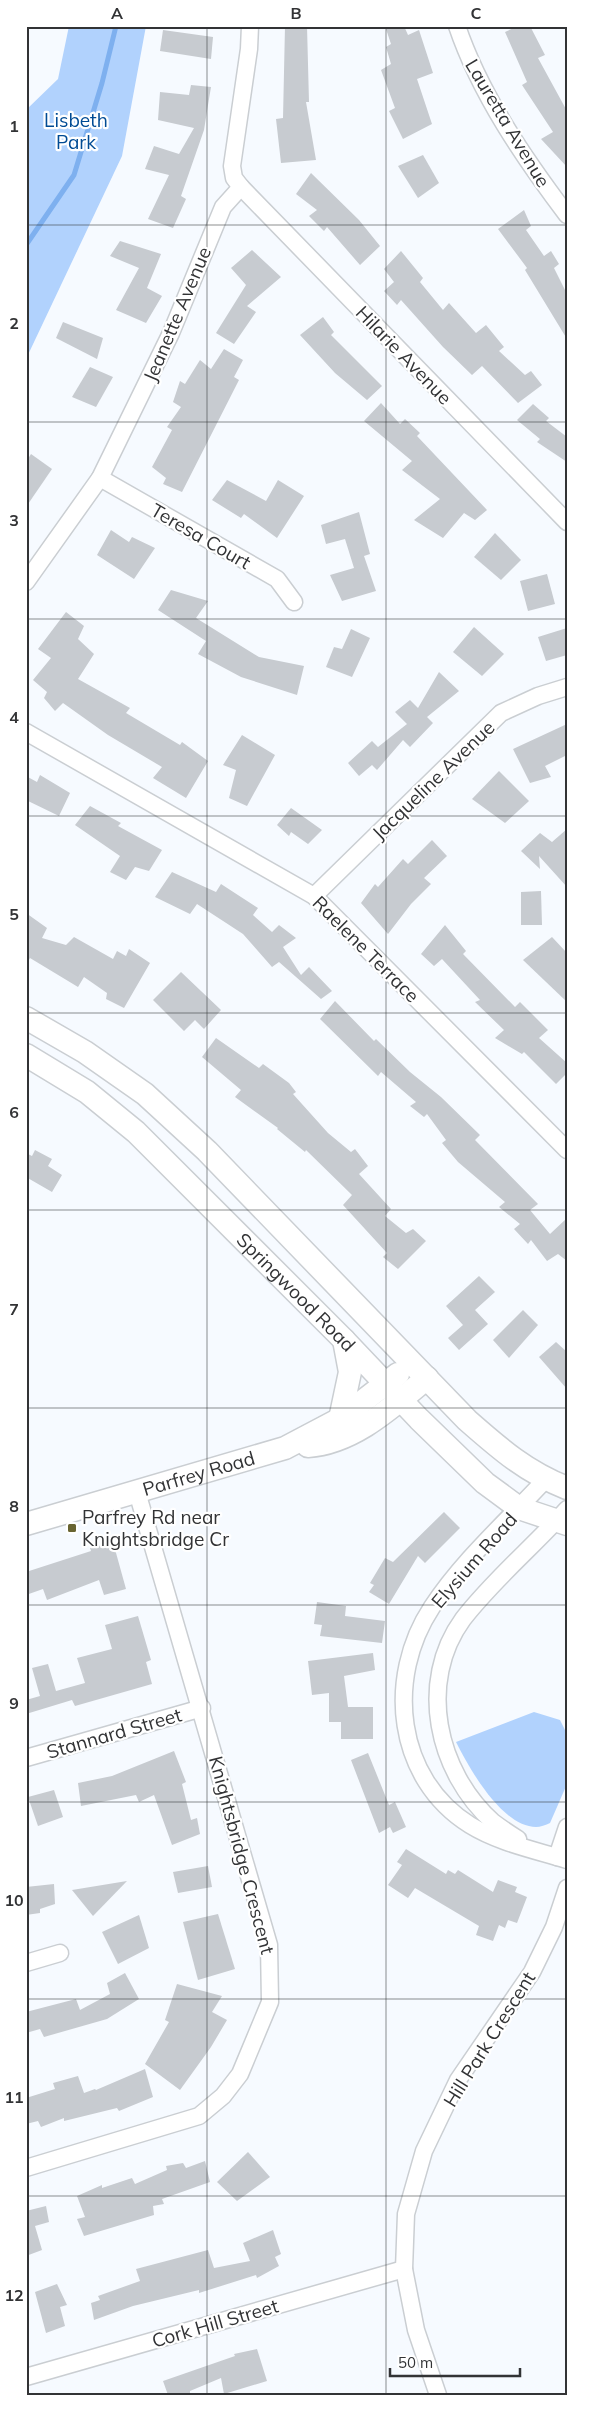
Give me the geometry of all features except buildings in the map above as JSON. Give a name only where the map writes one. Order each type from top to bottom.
[{"type":"main road","name":"Springwood Road","points":[[26,1018],[85,1052],[145,1094],[207,1151],[467,1420],[513,1460],[545,1480],[567,1488]]},
{"type":"main road","name":"Springwood Road","points":[[26,1054],[87,1092],[136,1132],[485,1483],[519,1508],[563,1518]]},
{"type":"main road","points":[[340,1419],[350,1372],[344,1340]]},
{"type":"main road","name":"Parfrey Road","points":[[285,1448],[318,1446],[346,1436],[386,1412],[394,1392],[411,1362]]},
{"type":"main road","name":"Parfrey Road","points":[[26,1524],[285,1448],[394,1392],[427,1378]]},
{"type":"street","points":[[241,187],[234,178],[232,166],[249,49],[250,26]]},
{"type":"street","name":"Lauretta Avenue","points":[[457,26],[468,57],[530,166],[567,215]]},
{"type":"street","name":"Jeanette Avenue","points":[[26,582],[100,478],[171,333],[222,207],[241,187]]},
{"type":"street","name":"Hilarie Avenue","points":[[241,187],[567,522]]},
{"type":"street","name":"Teresa Court","points":[[100,478],[277,578],[294,602]]},
{"type":"street","name":"Jacqueline Avenue","points":[[314,896],[501,713],[538,696],[567,687]]},
{"type":"street","name":"Raelene Terrace","points":[[26,732],[314,896],[567,1150]]},
{"type":"street","name":"Elysium Road","points":[[545,1480],[458,1572],[431,1609],[417,1636],[407,1668],[402,1698],[404,1726],[414,1754],[430,1786],[450,1810],[471,1826],[487,1834],[562,1858]]},
{"type":"street","name":"Knightsbridge Crescent","points":[[26,2168],[199,2116],[223,2096],[240,2074],[270,2002],[269,1945],[202,1708],[137,1492]]},
{"type":"street","name":"Elysium Road","points":[[532,1849],[493,1822],[475,1803],[458,1778],[447,1754],[439,1727],[436,1702],[439,1679],[449,1646],[462,1621],[487,1590],[563,1518]]},
{"type":"street","name":"Stannard Street","points":[[26,1758],[202,1708]]},
{"type":"street","points":[[562,1858],[567,1827]]},
{"type":"street","name":"Hill Park Crescent","points":[[438,2395],[416,2330],[404,2269],[406,2214],[424,2151],[458,2080],[532,1972],[554,1927],[567,1888]]},
{"type":"street","points":[[26,1963],[60,1953]]},
{"type":"street","name":"Cork Hill Street","points":[[26,2377],[404,2269]]},
{"type":"green space","name":"Lisbeth Park","points":[[69,26],[146,26],[122,156],[26,359],[26,110],[58,79]]},
{"type":"green space","points":[[534,1712],[560,1720],[567,1734],[567,1784],[550,1823],[536,1827],[523,1824],[499,1807],[478,1780],[456,1742]]},
{"type":"waterway","points":[[26,245],[74,175],[102,83],[116,26]]},
{"type":"place","name":"Parfrey Rd near Knightsbridge Cr","points":[[72,1528]]}]
